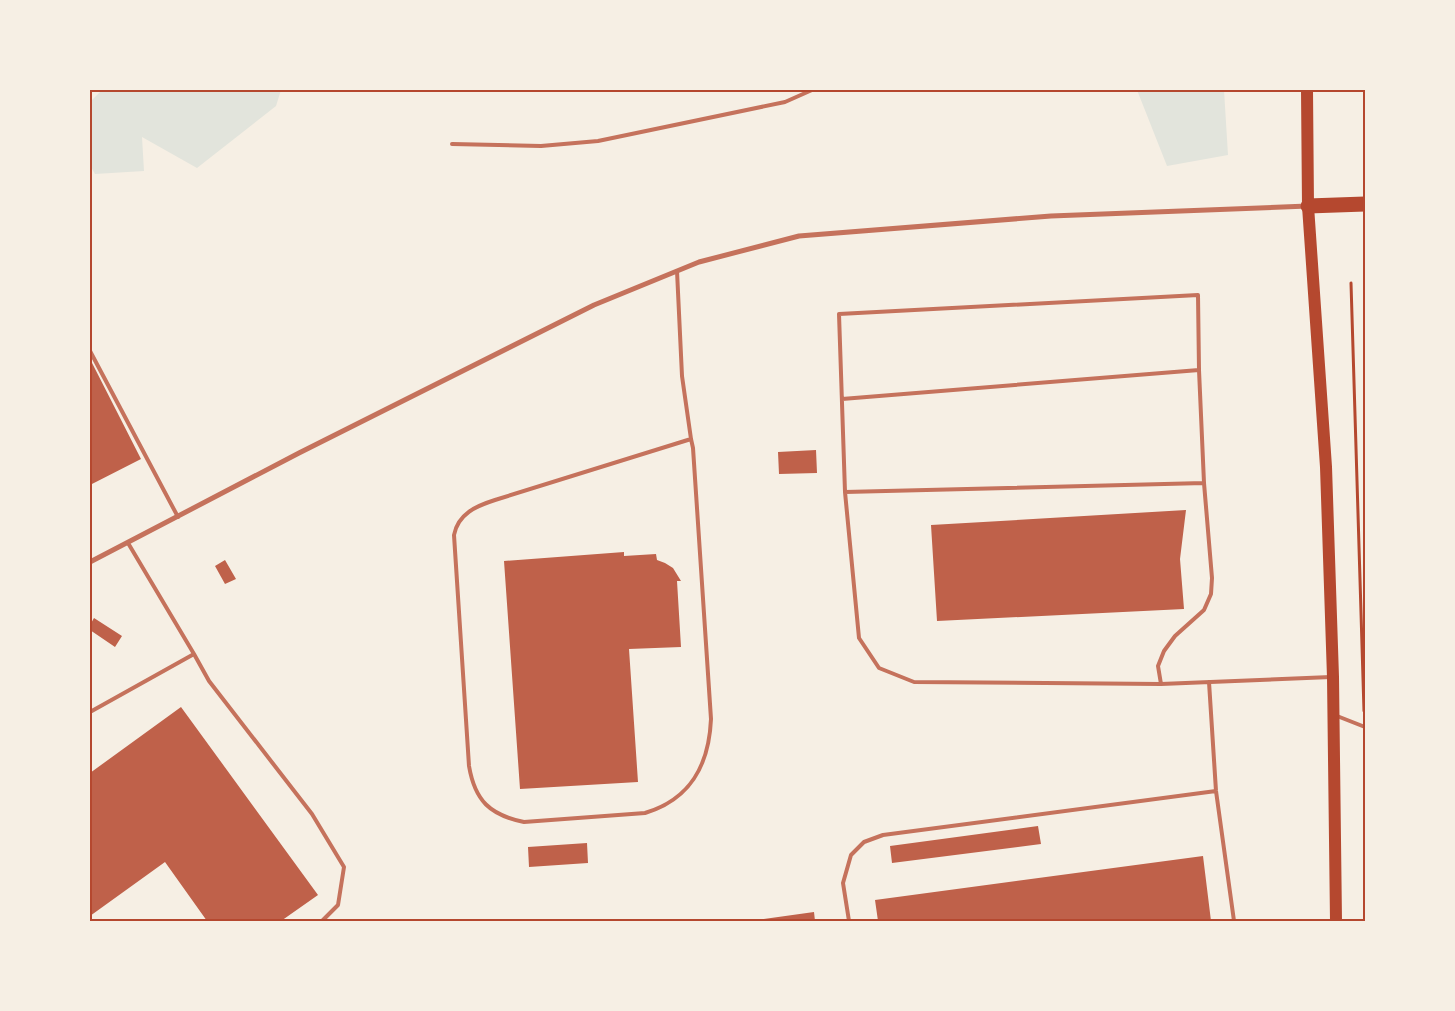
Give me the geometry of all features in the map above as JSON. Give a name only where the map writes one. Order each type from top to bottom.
[{"type":"highway","points":[[1308,206],[1365,204]]},
{"type":"main road","points":[[1307,90],[1308,206],[1326,467],[1334,715],[1336,921]]},
{"type":"street","points":[[90,562],[298,453],[577,313],[699,262],[799,236],[1051,216],[1308,206]]},
{"type":"lane","points":[[452,144],[541,146],[598,141],[785,102],[812,90]]},
{"type":"lane","points":[[677,271],[682,376],[691,439],[711,719],[710,736],[706,751],[698,774],[684,792],[658,810],[645,813],[524,822],[496,813],[485,805],[478,795],[472,782],[469,766],[454,535],[458,522],[471,510],[494,500],[691,439]]},
{"type":"lane","points":[[1161,684],[1158,666],[1164,651],[1175,636],[1204,610],[1211,594],[1212,578],[1204,483],[1199,370],[1198,295],[839,314],[845,492],[859,638],[879,668],[914,682],[1161,684],[1333,677]]},
{"type":"lane","points":[[90,351],[178,517]]},
{"type":"lane","points":[[842,399],[1199,370]]},
{"type":"lane","points":[[845,492],[1204,483]]},
{"type":"lane","points":[[128,543],[209,681],[312,814],[344,867],[338,905],[322,921]]},
{"type":"lane","points":[[90,712],[194,654]]},
{"type":"lane","points":[[1209,682],[1216,792],[1234,921]]},
{"type":"lane","points":[[1334,715],[1365,727]]},
{"type":"lane","points":[[849,921],[844,883],[851,855],[864,842],[883,835],[1216,792]]},
{"type":"path","points":[[1351,283],[1365,727]]},
{"type":"shaded area","points":[[102,90],[281,90],[276,106],[197,168],[142,137],[144,171],[95,174],[90,165],[90,102]]},
{"type":"shaded area","points":[[1137,90],[1224,90],[1228,155],[1167,166]]},
{"type":"building","points":[[90,359],[141,459],[90,485]]},
{"type":"building","points":[[816,450],[817,473],[779,474],[778,452]]},
{"type":"building","points":[[1186,510],[1180,559],[1184,609],[937,621],[931,525]]},
{"type":"building","points":[[624,552],[624,556],[656,554],[657,560],[673,568],[681,581],[677,581],[681,647],[629,649],[638,782],[520,789],[504,561]]},
{"type":"building","points":[[225,560],[236,579],[225,584],[215,566]]},
{"type":"building","points":[[94,618],[122,636],[115,647],[90,630],[90,625]]},
{"type":"building","points":[[181,707],[318,895],[281,921],[207,921],[165,862],[90,916],[90,773]]},
{"type":"building","points":[[1038,826],[1041,844],[892,863],[890,846]]},
{"type":"building","points":[[587,843],[588,863],[529,867],[528,847]]},
{"type":"building","points":[[1203,856],[1211,921],[878,921],[875,900]]},
{"type":"building","points":[[814,912],[815,921],[756,921],[756,920]]}]
